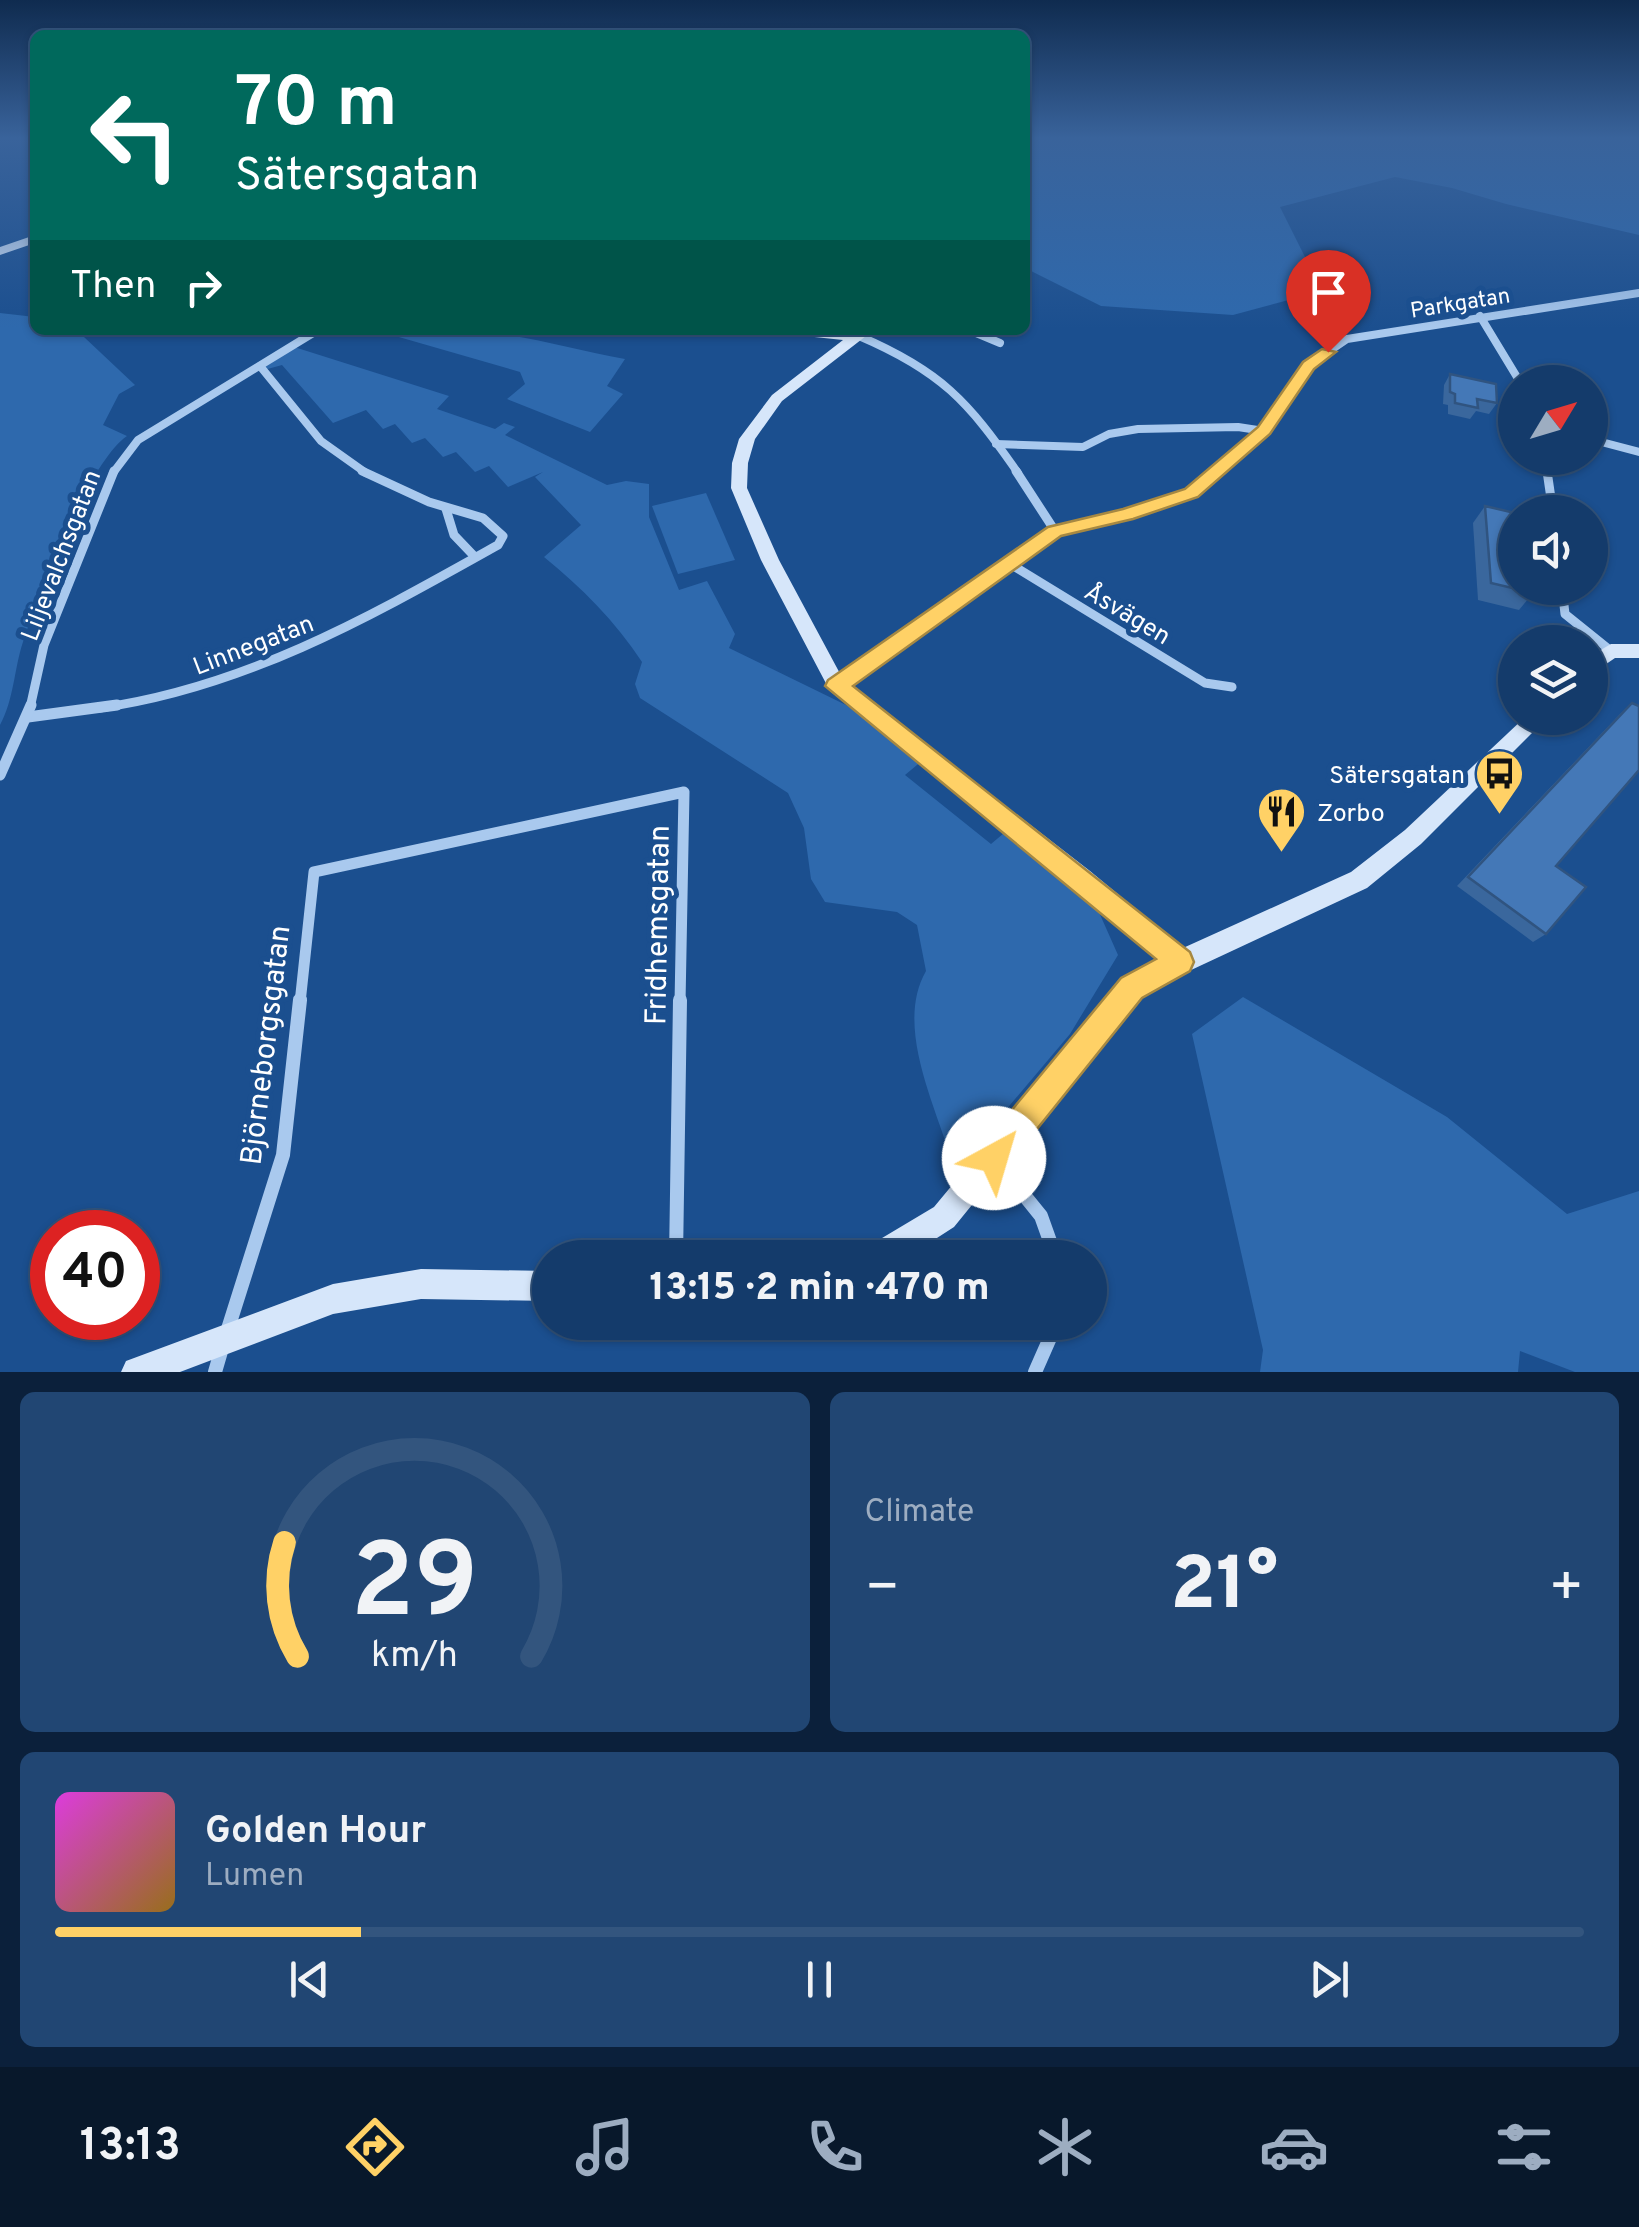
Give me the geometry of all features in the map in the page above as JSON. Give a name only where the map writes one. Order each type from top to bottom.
[{"type":"street","points":[[0,251],[30,240]]},
{"type":"street","name":"Parkgatan","points":[[836,686],[1054,531],[1126,515],[1192,493],[1264,430],[1308,366],[1347,339],[1639,293]]},
{"type":"street","points":[[1480,316],[1510,365]]},
{"type":"street","name":"Liljevalchsgatan","points":[[0,775],[28,717],[44,645],[116,466],[151,432],[310,335]]},
{"type":"street","points":[[860,335],[797,380],[770,406],[748,440],[738,476],[770,560],[836,686],[1082,879],[1180,962]]},
{"type":"street","points":[[867,335],[938,377],[996,444],[1054,531]]},
{"type":"street","points":[[981,335],[1000,343]]},
{"type":"street","name":"Linnegatan","points":[[28,717],[122,706],[248,672],[364,619],[498,545],[503,536],[494,522],[478,512],[446,508],[360,469],[330,450],[260,366]]},
{"type":"street","points":[[996,444],[1082,447],[1108,434],[1138,429],[1264,430]]},
{"type":"street","points":[[1608,444],[1639,452]]},
{"type":"street","points":[[446,508],[454,535],[475,558]]},
{"type":"street","name":"Åsvägen","points":[[1007,562],[1204,683],[1232,687]]},
{"type":"street","points":[[1564,605],[1565,614],[1610,651],[1639,650]]},
{"type":"street","points":[[907,1240],[944,1217],[1132,988],[1359,880],[1412,837],[1519,735]]},
{"type":"street","name":"Fridhemsgatan","points":[[314,872],[684,792],[676,1240]]},
{"type":"street","name":"Björneborgsgatan","points":[[215,1372],[283,1156],[314,872]]},
{"type":"street","points":[[994,1158],[1018,1182],[1053,1240]]},
{"type":"street","points":[[138,1372],[333,1299],[421,1284],[532,1286]]},
{"type":"street","points":[[1035,1372],[1049,1340]]},
{"type":"shaded area","points":[[1030,201],[1303,201],[1280,207],[1322,291],[1233,315],[1101,306],[1030,270]]},
{"type":"shaded area","points":[[1496,201],[1639,201],[1639,235]]},
{"type":"shaded area","points":[[0,313],[30,316],[30,335],[81,335],[135,385],[119,394],[103,425],[127,436],[97,473],[66,531],[23,642],[0,725]]},
{"type":"shaded area","points":[[392,335],[506,335],[625,359],[607,386],[623,394],[590,432],[507,399],[525,384],[520,372]]},
{"type":"shaded area","points":[[291,346],[449,396],[437,409],[495,429],[504,423],[515,427],[505,435],[607,485],[626,481],[649,484],[649,517],[679,590],[707,581],[735,634],[729,648],[846,705],[923,760],[905,775],[991,844],[1010,828],[1098,910],[1118,955],[1070,1034],[978,1143],[950,1156],[920,1064],[914,1015],[917,992],[926,971],[917,925],[897,912],[825,902],[811,879],[804,828],[788,793],[640,698],[635,684],[642,662],[597,606],[544,557],[581,525],[535,477],[543,472],[508,487],[489,466],[475,472],[456,452],[443,457],[425,438],[412,443],[395,424],[383,429],[366,410],[333,423],[282,365],[264,370],[260,366]]},
{"type":"shaded area","points":[[706,493],[735,560],[678,574],[652,506]]},
{"type":"shaded area","points":[[1243,997],[1447,1117],[1567,1214],[1639,1191],[1639,1372],[1575,1372],[1520,1351],[1518,1372],[1260,1372],[1263,1350],[1192,1034]]},
{"type":"building","points":[[1450,374],[1496,384],[1497,403],[1477,399],[1478,408],[1455,403],[1455,394],[1450,392]]},
{"type":"building","points":[[1485,506],[1498,509],[1498,585],[1491,583]]},
{"type":"building","points":[[1632,703],[1639,706],[1639,770],[1556,866],[1586,887],[1546,934],[1468,877],[1602,735],[1608,735],[1608,728]]},
{"type":"place","name":"Sätersgatan","points":[[1500,816]]},
{"type":"place","name":"Zorbo","points":[[1282,854]]},
{"type":"route","points":[[994,1158],[1132,988],[1180,962],[1082,879],[836,686],[1054,531],[1126,515],[1192,493],[1241,454],[1264,430],[1308,366],[1328,352]]}]
